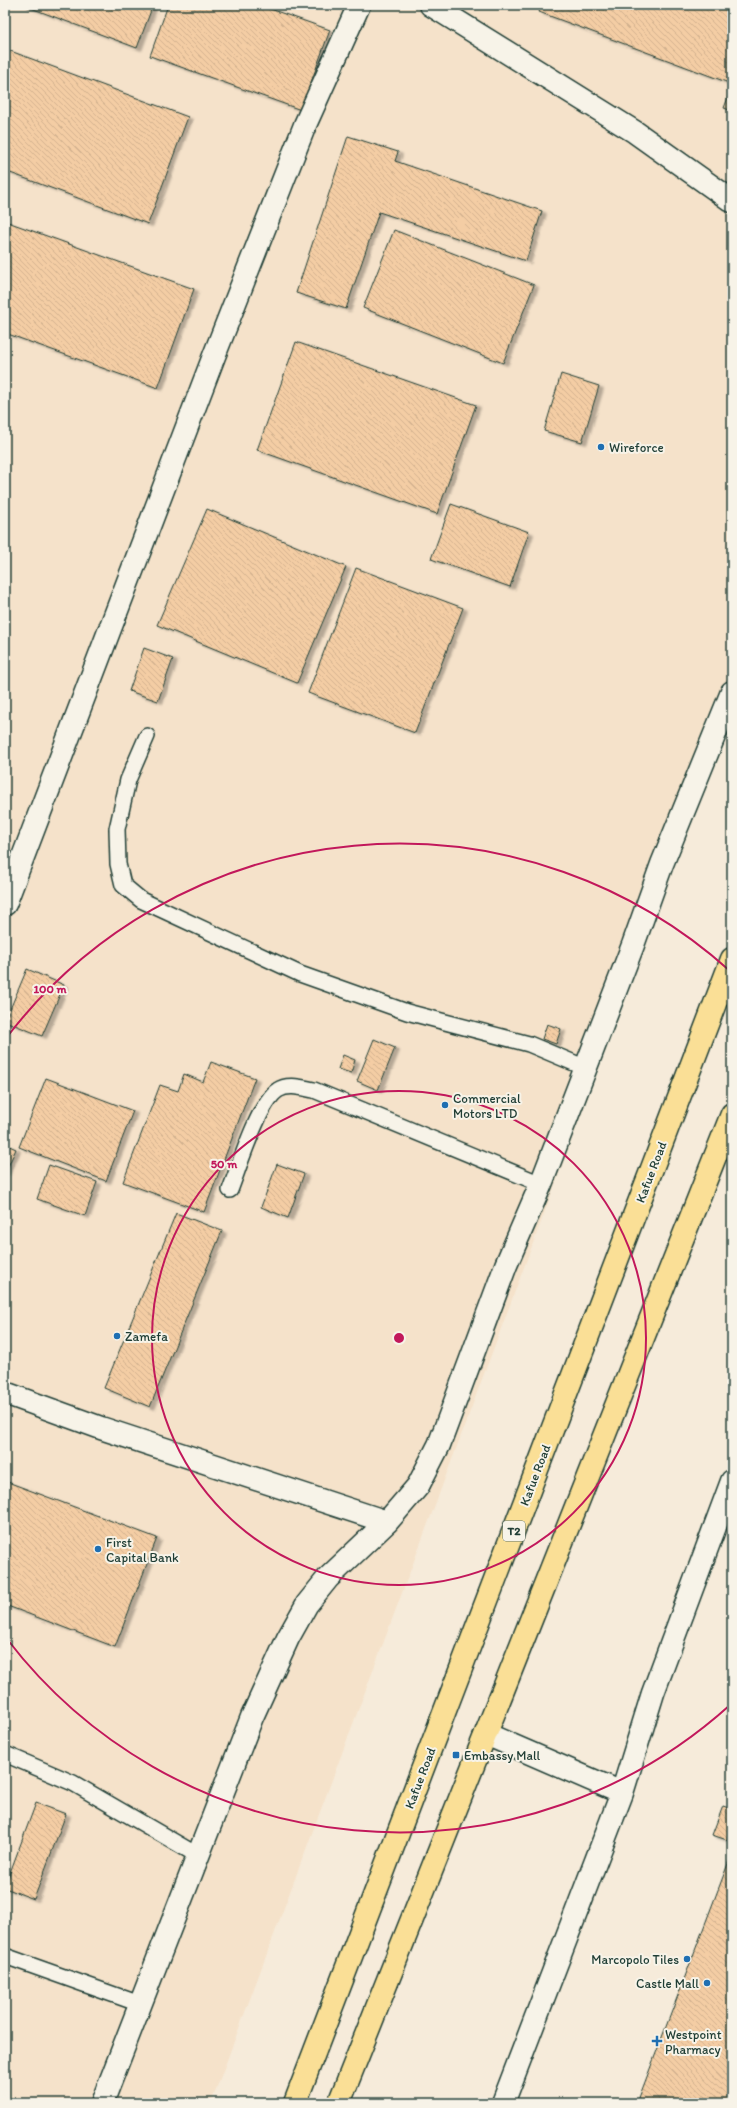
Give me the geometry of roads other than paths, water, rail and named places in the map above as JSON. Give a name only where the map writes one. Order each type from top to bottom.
[{"type":"main road","name":"Kafue Road","points":[[295,2103],[732,959]]},
{"type":"main road","points":[[339,2103],[732,1114]]},
{"type":"street","points":[[5,904],[200,393],[305,125],[359,5]]},
{"type":"street","points":[[431,5],[635,132],[732,201]]},
{"type":"street","points":[[102,2103],[197,1855],[252,1717],[288,1638],[307,1604],[328,1578],[387,1522],[418,1486],[439,1445],[506,1265],[541,1184],[586,1068],[662,864],[732,692]]},
{"type":"street","points":[[5,1393],[102,1428],[387,1522]]},
{"type":"street","points":[[503,2103],[622,1793],[653,1693],[732,1481]]},
{"type":"street","points":[[486,1734],[622,1793]]},
{"type":"lane","points":[[147,736],[128,780],[117,828],[118,864],[123,885],[141,900],[300,974],[407,1012],[529,1044],[586,1068]]},
{"type":"lane","points":[[230,1190],[264,1106],[278,1090],[287,1086],[314,1090],[541,1184]]},
{"type":"lane","points":[[5,1754],[73,1783],[197,1855]]},
{"type":"lane","points":[[5,1956],[140,2004]]},
{"type":"place","name":"Wireforce","points":[[601,447]]},
{"type":"place","name":"Commercial Motors LTD","points":[[445,1105]]},
{"type":"place","name":"Zamefa","points":[[117,1336]]},
{"type":"place","name":"First Capital Bank","points":[[98,1549]]},
{"type":"place","name":"Embassy Mall","points":[[456,1755]]},
{"type":"place","name":"Marcopolo Tiles","points":[[687,1959]]},
{"type":"place","name":"Castle Mall","points":[[707,1983]]},
{"type":"place","name":"Westpoint Pharmacy","points":[[657,2041]]}]
